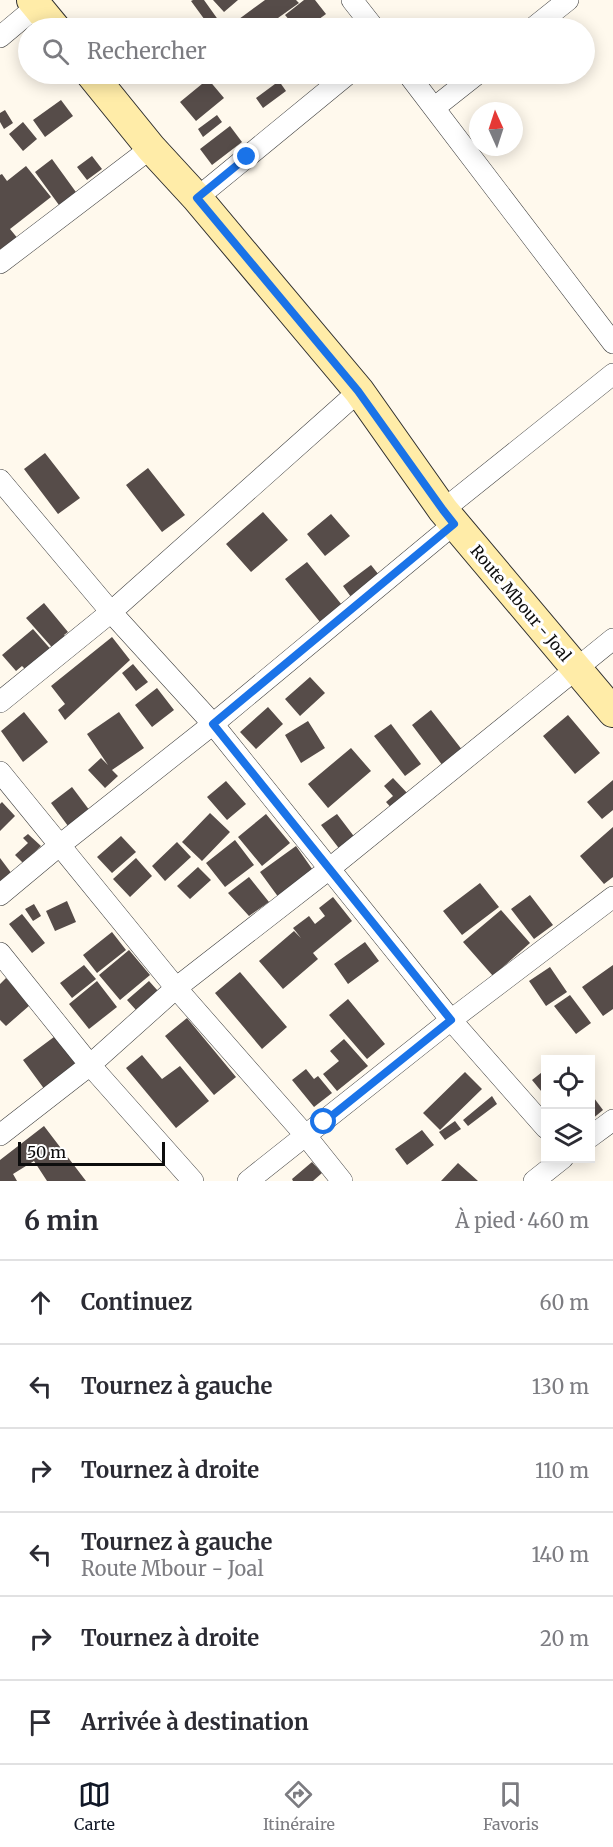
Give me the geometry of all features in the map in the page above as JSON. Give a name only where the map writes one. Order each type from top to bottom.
[{"type":"main road","name":"Route Mbour - Joal","points":[[99,84],[358,391],[448,517],[613,712]]},
{"type":"street","points":[[352,0],[366,18]]},
{"type":"street","points":[[545,18],[568,0]]},
{"type":"street","points":[[0,37],[18,26]]},
{"type":"street","points":[[197,198],[336,84]]},
{"type":"street","points":[[416,84],[613,343]]},
{"type":"street","points":[[434,108],[464,84]]},
{"type":"street","points":[[0,263],[151,148]]},
{"type":"street","points":[[0,895],[213,724],[613,374]]},
{"type":"street","points":[[0,702],[111,612],[358,391]]},
{"type":"street","points":[[0,480],[111,612],[213,724],[451,1020],[541,1122]]},
{"type":"street","points":[[0,1135],[90,1065],[176,988],[329,869],[613,639]]},
{"type":"street","points":[[0,772],[176,988],[306,1136],[342,1181]]},
{"type":"street","points":[[248,1181],[451,1020],[613,897]]},
{"type":"street","points":[[0,952],[90,1065],[194,1181]]},
{"type":"street","points":[[595,1134],[613,1120]]},
{"type":"street","points":[[534,1181],[557,1163]]},
{"type":"building","points":[[204,0],[217,18],[203,18],[191,1]]},
{"type":"building","points":[[213,0],[238,0],[224,12]]},
{"type":"building","points":[[265,0],[296,0],[299,3],[278,18],[240,18]]},
{"type":"building","points":[[304,0],[315,0],[326,14],[321,18],[288,18],[285,15]]},
{"type":"building","points":[[202,84],[212,84],[224,98],[196,121],[180,102]]},
{"type":"building","points":[[275,84],[281,84],[286,91],[263,108],[256,98]]},
{"type":"building","points":[[61,100],[73,116],[45,137],[33,120]]},
{"type":"building","points":[[5,110],[13,123],[4,129],[0,122],[0,113]]},
{"type":"building","points":[[217,115],[222,122],[203,137],[198,129]]},
{"type":"building","points":[[23,122],[37,139],[23,151],[9,134]]},
{"type":"building","points":[[230,126],[242,142],[212,165],[200,149]]},
{"type":"building","points":[[92,156],[102,169],[87,180],[77,167]]},
{"type":"building","points":[[52,159],[81,199],[64,212],[35,172]]},
{"type":"building","points":[[26,166],[51,197],[10,229],[28,251],[0,262],[0,175],[2,174],[7,181]]},
{"type":"building","points":[[45,453],[80,498],[58,514],[24,469]]},
{"type":"building","points":[[148,468],[185,515],[162,532],[126,485]]},
{"type":"building","points":[[263,512],[288,540],[251,572],[226,544]]},
{"type":"building","points":[[331,514],[350,536],[325,556],[307,534]]},
{"type":"building","points":[[307,562],[342,605],[320,622],[285,579]]},
{"type":"building","points":[[371,565],[379,575],[351,597],[343,586]]},
{"type":"building","points":[[44,603],[68,632],[64,635],[70,642],[57,653],[26,618]]},
{"type":"building","points":[[33,629],[54,653],[30,674],[22,666],[16,671],[2,655]]},
{"type":"building","points":[[112,637],[130,660],[65,720],[58,710],[65,704],[51,686]]},
{"type":"building","points":[[133,664],[148,682],[136,691],[122,673]]},
{"type":"building","points":[[310,677],[325,693],[300,716],[285,699]]},
{"type":"building","points":[[157,688],[174,710],[152,727],[135,705]]},
{"type":"building","points":[[268,707],[283,724],[256,749],[240,732]]},
{"type":"building","points":[[431,710],[463,751],[443,766],[412,725]]},
{"type":"building","points":[[24,712],[48,742],[23,762],[1,731]]},
{"type":"building","points":[[119,712],[144,748],[112,770],[118,776],[105,788],[88,770],[101,758],[108,765],[87,734]]},
{"type":"building","points":[[568,715],[600,753],[575,774],[543,736]]},
{"type":"building","points":[[308,721],[325,748],[301,763],[285,735]]},
{"type":"building","points":[[391,724],[421,764],[405,776],[374,736]]},
{"type":"building","points":[[351,748],[371,771],[328,808],[308,784]]},
{"type":"building","points":[[393,778],[410,796],[394,811],[386,802],[393,796],[384,786]]},
{"type":"building","points":[[613,780],[613,810],[602,819],[587,802]]},
{"type":"building","points":[[226,781],[246,804],[227,820],[207,797]]},
{"type":"building","points":[[72,787],[90,811],[68,826],[51,803]]},
{"type":"building","points":[[2,802],[15,816],[0,831],[0,804]]},
{"type":"building","points":[[210,813],[230,832],[202,861],[182,842]]},
{"type":"building","points":[[266,814],[290,843],[262,866],[238,837]]},
{"type":"building","points":[[337,814],[356,839],[341,851],[321,825]]},
{"type":"building","points":[[613,827],[613,877],[604,884],[580,856]]},
{"type":"building","points":[[28,834],[41,846],[23,863],[15,855],[28,843],[23,838]]},
{"type":"building","points":[[121,836],[136,852],[112,873],[97,857]]},
{"type":"building","points":[[235,840],[254,865],[225,887],[206,863]]},
{"type":"building","points":[[177,842],[191,857],[165,881],[152,866]]},
{"type":"building","points":[[296,846],[315,873],[279,898],[260,872]]},
{"type":"building","points":[[0,858],[12,874],[0,883]]},
{"type":"building","points":[[136,858],[152,876],[130,897],[113,879]]},
{"type":"building","points":[[198,867],[211,880],[190,899],[177,886]]},
{"type":"building","points":[[249,877],[269,902],[249,916],[228,893]]},
{"type":"building","points":[[480,883],[499,907],[462,935],[443,911]]},
{"type":"building","points":[[530,895],[553,925],[534,939],[511,909]]},
{"type":"building","points":[[333,897],[352,921],[313,953],[318,959],[283,989],[259,961],[294,931],[301,938],[293,928],[309,916],[315,924],[325,916],[319,908]]},
{"type":"building","points":[[67,901],[76,922],[55,931],[46,911]]},
{"type":"building","points":[[34,904],[41,916],[33,921],[25,909]]},
{"type":"building","points":[[501,910],[530,943],[493,976],[463,942]]},
{"type":"building","points":[[22,914],[45,943],[32,953],[9,924]]},
{"type":"building","points":[[112,932],[126,950],[97,973],[83,955]]},
{"type":"building","points":[[365,942],[379,961],[348,984],[334,964]]},
{"type":"building","points":[[129,950],[150,975],[120,1000],[99,975]]},
{"type":"building","points":[[84,965],[96,979],[72,998],[60,983]]},
{"type":"building","points":[[613,965],[613,1009],[603,1016],[582,987]]},
{"type":"building","points":[[550,967],[567,992],[546,1006],[529,981]]},
{"type":"building","points":[[240,972],[287,1027],[262,1049],[215,993]]},
{"type":"building","points":[[6,978],[30,1005],[6,1026],[0,1020],[0,984]]},
{"type":"building","points":[[97,981],[117,1007],[89,1029],[69,1004]]},
{"type":"building","points":[[149,981],[158,991],[136,1010],[127,1000]]},
{"type":"building","points":[[570,995],[591,1023],[576,1034],[554,1006]]},
{"type":"building","points":[[348,999],[385,1044],[367,1059],[329,1015]]},
{"type":"building","points":[[187,1018],[236,1077],[214,1095],[165,1036]]},
{"type":"building","points":[[58,1034],[80,1064],[45,1090],[23,1060]]},
{"type":"building","points":[[344,1039],[368,1066],[337,1091],[323,1074],[339,1061],[330,1051]]},
{"type":"building","points":[[142,1055],[162,1079],[180,1066],[209,1101],[176,1128],[126,1068]]},
{"type":"building","points":[[306,1069],[314,1079],[318,1076],[332,1093],[314,1107],[292,1080]]},
{"type":"building","points":[[465,1072],[482,1089],[440,1130],[423,1113]]},
{"type":"building","points":[[541,1073],[541,1091],[532,1080]]},
{"type":"building","points":[[492,1096],[497,1104],[468,1126],[463,1120]]},
{"type":"building","points":[[595,1099],[603,1110],[595,1117]]},
{"type":"building","points":[[455,1121],[461,1129],[445,1140],[439,1132]]},
{"type":"building","points":[[44,1126],[86,1181],[47,1181],[34,1161],[13,1174],[17,1181],[0,1181],[0,1160]]},
{"type":"building","points":[[422,1130],[434,1145],[407,1165],[395,1149]]},
{"type":"building","points":[[312,1162],[322,1173],[313,1181],[293,1181],[292,1179]]},
{"type":"building","points":[[458,1163],[478,1181],[441,1181]]},
{"type":"route","points":[[247,157],[197,198],[358,391],[454,524],[213,724],[451,1020],[324,1122]]}]
